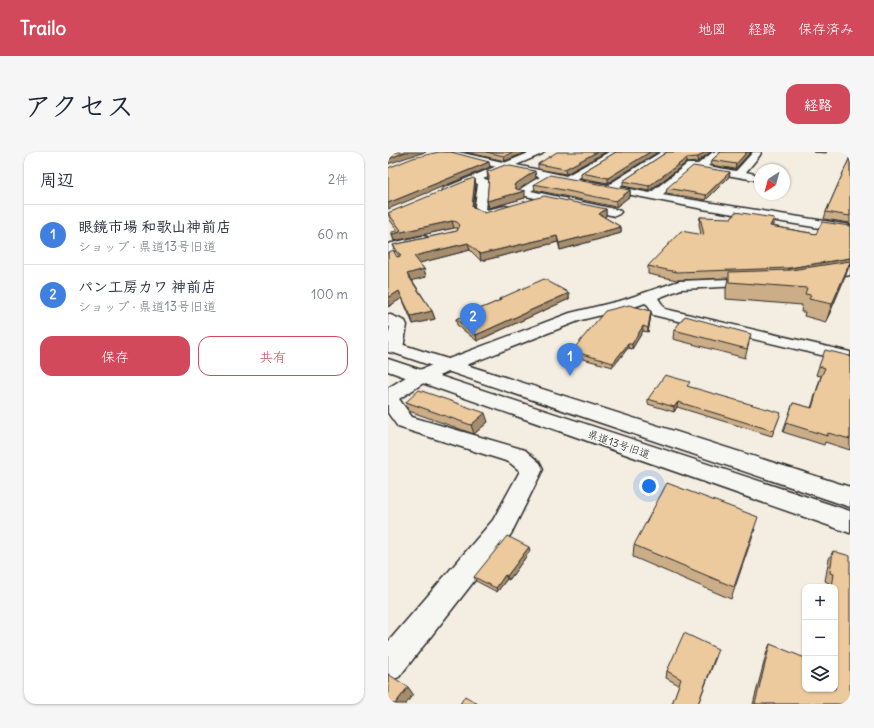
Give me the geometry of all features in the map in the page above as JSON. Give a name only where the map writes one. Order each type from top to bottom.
[{"type":"street","points":[[449,152],[547,177],[850,229]]},
{"type":"street","points":[[567,180],[616,152]]},
{"type":"street","points":[[610,188],[667,152]]},
{"type":"street","points":[[700,168],[719,152]]},
{"type":"street","points":[[739,174],[757,153]]},
{"type":"street","points":[[438,194],[504,167],[542,156]]},
{"type":"street","points":[[524,171],[542,156]]},
{"type":"street","points":[[604,219],[647,195],[690,166],[754,177]]},
{"type":"street","points":[[547,177],[520,192],[615,212]]},
{"type":"street","points":[[474,179],[484,182],[480,212],[487,214],[544,197]]},
{"type":"street","points":[[388,248],[432,238]]},
{"type":"street","points":[[806,279],[850,271]]},
{"type":"street","points":[[388,666],[502,527],[532,469],[517,456],[405,422],[388,397],[421,376],[576,316],[628,304],[679,285],[771,281]]},
{"type":"street","points":[[647,297],[655,303],[660,312],[850,357]]},
{"type":"street","points":[[388,319],[398,325],[390,353]]},
{"type":"street","name":"県道13号旧道","points":[[390,353],[449,365],[850,497]]},
{"type":"street","name":"県道13号旧道","points":[[390,353],[421,376],[850,522]]},
{"type":"building","points":[[388,152],[405,152],[388,159]]},
{"type":"building","points":[[439,152],[451,152],[489,162],[388,203],[388,168],[413,158]]},
{"type":"building","points":[[486,152],[514,152],[504,156]]},
{"type":"building","points":[[557,152],[597,152],[565,169],[538,164]]},
{"type":"building","points":[[616,152],[650,152],[608,178],[581,173]]},
{"type":"building","points":[[667,152],[705,152],[698,157],[687,158],[649,186],[623,181]]},
{"type":"building","points":[[721,152],[747,152],[736,164],[712,160]]},
{"type":"building","points":[[850,157],[850,216],[826,212]]},
{"type":"building","points":[[505,165],[535,171],[514,185],[516,189],[525,191],[487,201],[489,176],[487,172]]},
{"type":"building","points":[[693,166],[730,172],[706,195],[667,188]]},
{"type":"building","points":[[550,175],[630,190],[616,201],[534,184]]},
{"type":"building","points":[[473,178],[475,179],[472,207],[485,213],[544,196],[606,209],[599,214],[621,227],[559,243],[557,236],[480,254],[468,243],[414,256],[424,269],[407,274],[432,311],[411,316],[399,291],[388,298],[388,253],[393,250],[397,257],[401,256],[393,245],[457,231],[460,225],[457,222],[452,221],[392,234],[392,232],[401,230],[388,213]]},
{"type":"building","points":[[735,212],[774,218],[770,226],[816,234],[822,222],[850,226],[850,258],[789,268],[677,272],[648,266],[681,231],[704,235],[700,217],[732,218]]},
{"type":"building","points":[[850,261],[832,304],[809,299],[811,295],[805,294],[807,288],[729,282],[729,272],[791,270]]},
{"type":"building","points":[[544,279],[569,293],[476,335],[456,319],[501,300],[499,299]]},
{"type":"building","points":[[629,305],[651,311],[648,328],[643,326],[632,344],[628,344],[613,363],[572,351],[605,311]]},
{"type":"building","points":[[685,316],[751,334],[747,349],[674,330]]},
{"type":"building","points":[[825,350],[850,356],[850,439],[828,433],[827,436],[786,423],[793,403],[812,408],[825,368],[819,366]]},
{"type":"building","points":[[665,375],[690,382],[687,386],[781,413],[774,431],[678,402],[674,407],[648,399]]},
{"type":"building","points":[[419,390],[485,413],[471,425],[406,402]]},
{"type":"building","points":[[667,483],[758,517],[734,587],[634,545]]},
{"type":"building","points":[[507,536],[529,547],[496,588],[474,577]]},
{"type":"building","points":[[833,551],[850,556],[850,704],[755,704],[770,644],[802,657],[802,692],[838,692],[838,584],[832,584],[834,574],[830,573]]},
{"type":"building","points":[[684,633],[718,649],[698,704],[672,704],[681,679],[667,671]]},
{"type":"building","points":[[388,674],[408,687],[395,704],[388,704]]},
{"type":"building","points":[[465,696],[478,704],[460,704]]},
{"type":"place","name":"パン工房カワ 神前店","points":[[473,336]]},
{"type":"place","name":"眼鏡市場 和歌山神前店","points":[[570,376]]}]
